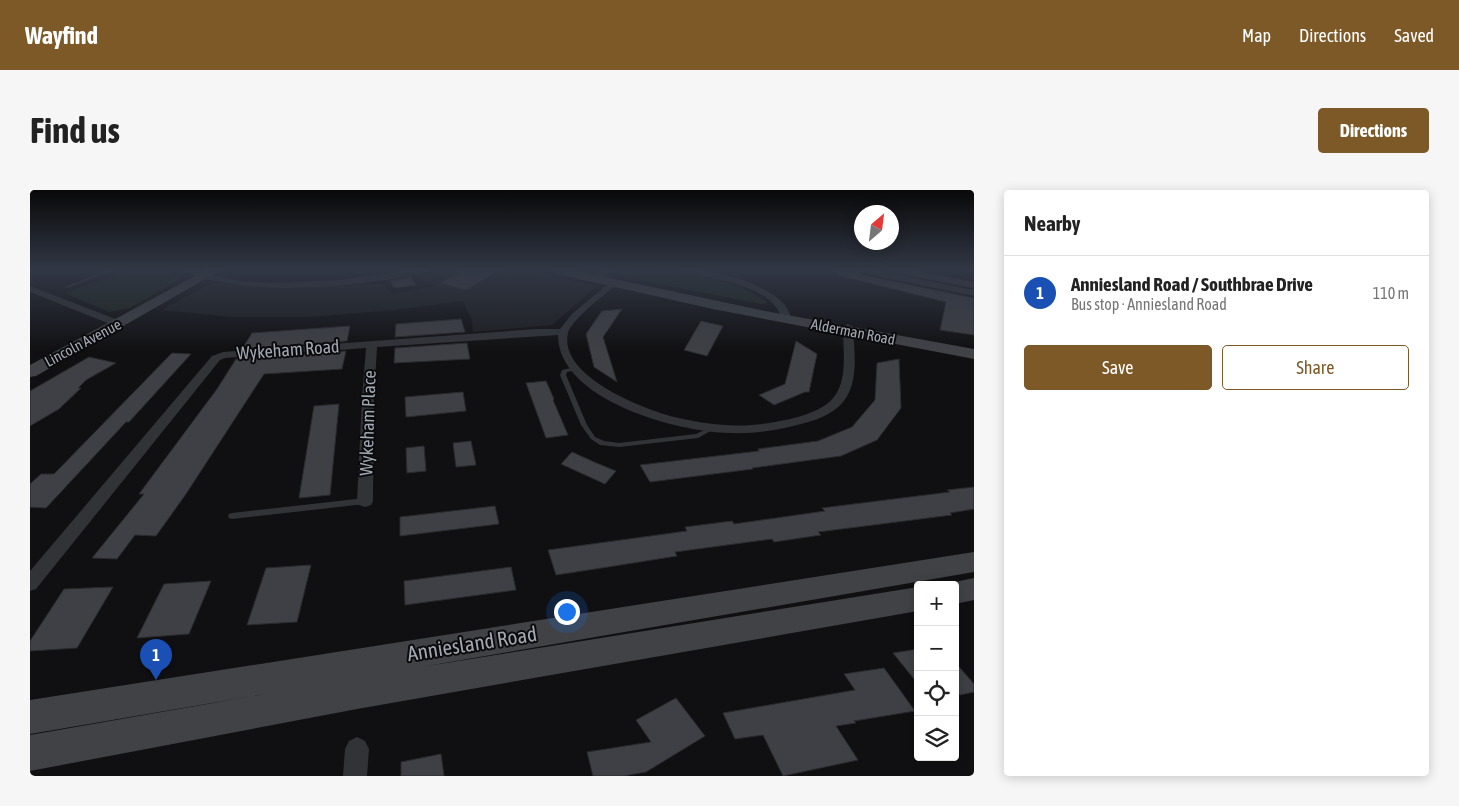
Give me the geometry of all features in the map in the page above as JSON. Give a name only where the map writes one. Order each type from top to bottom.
[{"type":"street","points":[[51,297],[120,324]]},
{"type":"street","name":"Lincoln Avenue","points":[[30,372],[120,324],[162,297]]},
{"type":"street","points":[[590,297],[563,332],[566,355],[575,369],[598,388],[627,406],[671,420],[712,428],[743,429],[794,423],[832,406],[840,397],[846,384],[848,372],[848,329]]},
{"type":"street","name":"Alderman Road","points":[[705,297],[848,329],[974,350]]},
{"type":"street","name":"Alderman Road","points":[[705,297],[974,354]]},
{"type":"street","points":[[767,297],[784,308],[785,315]]},
{"type":"street","name":"Wykeham Road","points":[[30,584],[216,358],[223,355],[536,332],[563,332]]},
{"type":"street","name":"Wykeham Place","points":[[365,501],[368,398],[372,345]]},
{"type":"street","name":"Anniesland Road","points":[[30,716],[974,562]]},
{"type":"street","points":[[834,585],[856,609]]},
{"type":"street","points":[[959,591],[974,589]]},
{"type":"street","name":"Anniesland Road","points":[[30,754],[357,693],[914,600]]},
{"type":"street","points":[[355,776],[357,749]]},
{"type":"lane","points":[[575,369],[564,371],[563,375],[584,425],[593,438],[602,443],[619,445],[698,436],[712,428]]},
{"type":"lane","points":[[232,516],[365,501]]},
{"type":"shaded area","points":[[75,297],[148,297],[130,308],[109,312]]},
{"type":"shaded area","points":[[185,297],[584,297],[552,325],[473,332],[472,321],[463,301],[395,310],[309,317],[231,317],[162,310]]},
{"type":"shaded area","points":[[727,297],[760,297],[768,303],[760,304]]},
{"type":"building","points":[[927,297],[974,298],[974,335],[940,330],[946,302]]},
{"type":"building","points":[[622,309],[603,337],[617,382],[594,367],[586,334],[602,311]]},
{"type":"building","points":[[461,319],[465,332],[395,337],[396,324]]},
{"type":"building","points":[[701,321],[723,326],[707,356],[684,350]]},
{"type":"building","points":[[350,326],[347,341],[242,349],[252,333]]},
{"type":"building","points":[[796,341],[817,354],[809,392],[774,405],[759,395],[785,384]]},
{"type":"building","points":[[467,343],[470,359],[394,363],[395,348]]},
{"type":"building","points":[[346,351],[342,369],[264,374],[186,494],[156,536],[135,535],[117,559],[92,558],[144,494],[139,494],[217,389],[236,359]]},
{"type":"building","points":[[172,353],[191,354],[46,508],[30,507],[30,484],[41,474],[54,474]]},
{"type":"building","points":[[89,357],[116,363],[86,380],[78,388],[81,388],[59,409],[30,426],[30,391]]},
{"type":"building","points":[[899,359],[901,408],[877,440],[841,456],[650,482],[640,465],[759,451],[758,449],[818,441],[852,427],[875,400],[877,363]]},
{"type":"building","points":[[546,381],[568,435],[546,438],[526,383]]},
{"type":"building","points":[[463,392],[466,411],[406,417],[405,397]]},
{"type":"building","points":[[339,404],[330,495],[299,498],[314,406]]},
{"type":"building","points":[[471,441],[476,465],[456,467],[453,443]]},
{"type":"building","points":[[424,446],[426,471],[407,473],[406,448]]},
{"type":"building","points":[[572,452],[616,471],[605,484],[561,464]]},
{"type":"building","points":[[974,487],[974,509],[950,513],[952,515],[818,532],[821,535],[774,542],[772,539],[675,552],[677,556],[556,575],[548,550],[687,531],[685,527],[732,521],[734,524],[825,511],[822,508],[950,492],[947,490]]},
{"type":"building","points":[[495,506],[499,524],[400,536],[400,517]]},
{"type":"building","points":[[311,565],[297,622],[247,625],[266,568]]},
{"type":"building","points":[[511,567],[516,590],[405,605],[404,581]]},
{"type":"building","points":[[211,581],[189,634],[137,638],[164,584]]},
{"type":"building","points":[[113,587],[77,648],[30,651],[30,641],[64,589]]},
{"type":"building","points":[[914,650],[914,679],[893,653]]},
{"type":"building","points":[[959,667],[974,684],[974,692],[960,695]]},
{"type":"building","points":[[884,668],[914,710],[914,711],[854,721],[856,723],[836,726],[858,760],[783,776],[763,735],[735,739],[723,713],[855,690],[844,674]]},
{"type":"building","points":[[676,698],[705,736],[646,772],[624,776],[593,776],[587,752],[651,742],[636,720]]},
{"type":"building","points":[[441,754],[444,776],[401,776],[401,762]]},
{"type":"place","name":"Anniesland Road / Southbrae Drive","points":[[156,680]]}]
